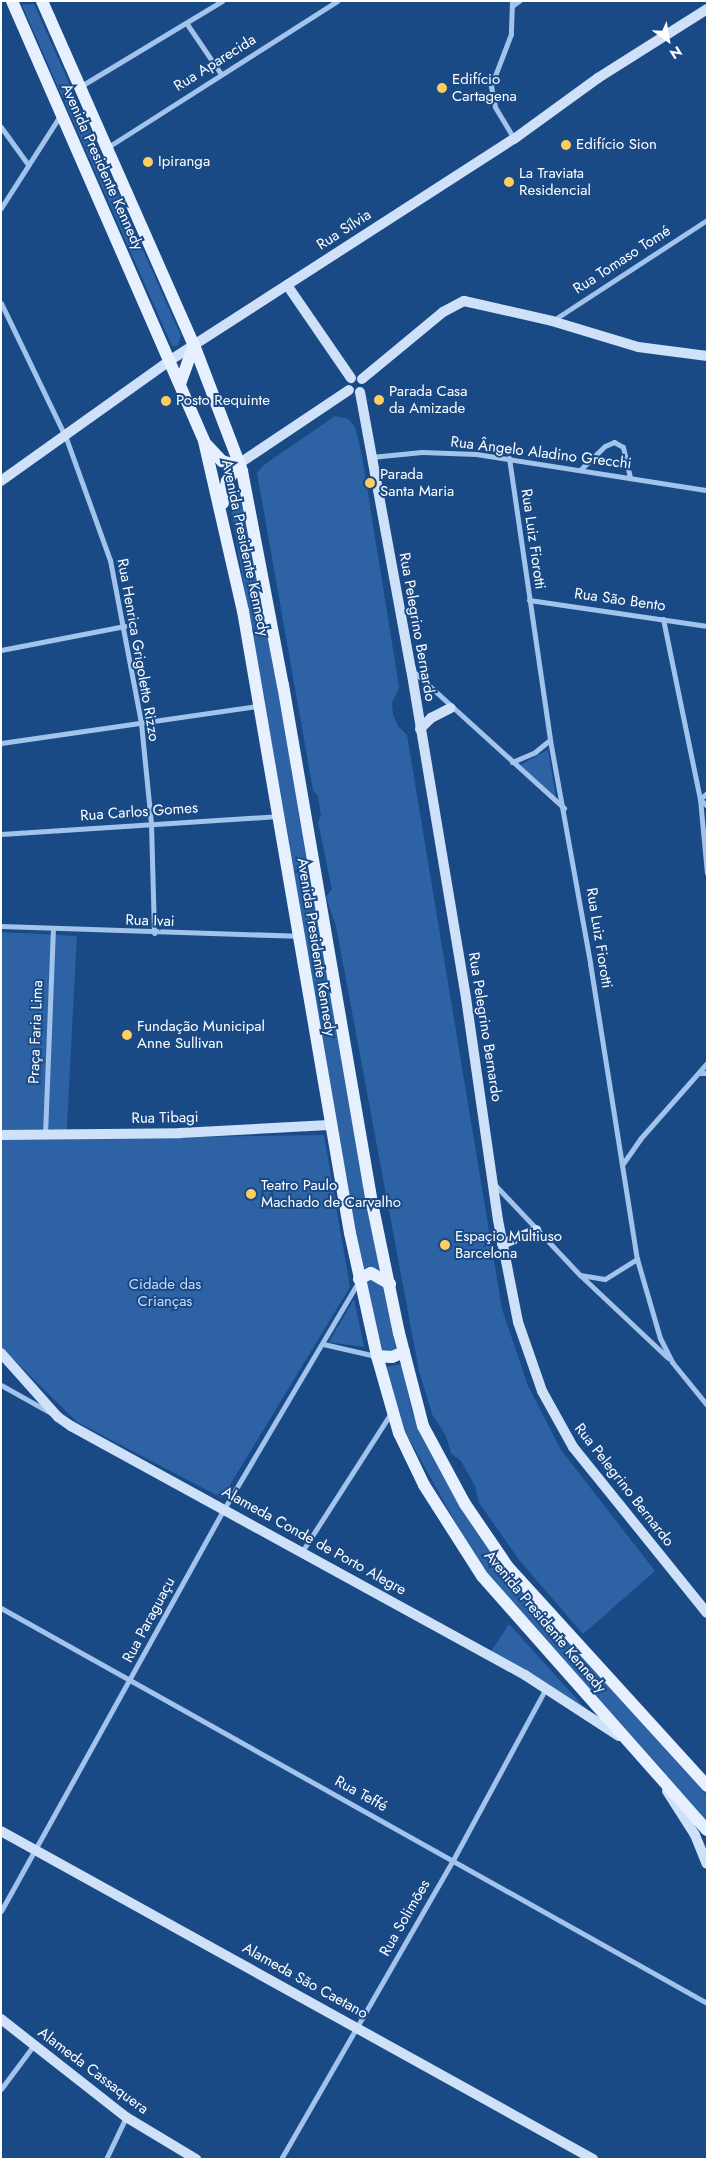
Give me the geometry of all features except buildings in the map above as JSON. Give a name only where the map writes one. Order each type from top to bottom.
[{"type":"main road","name":"Avenida Presidente Kennedy","points":[[12,1],[204,441],[222,513],[259,706],[329,1125],[359,1279],[391,1413],[424,1486],[482,1576],[707,1830]]},
{"type":"main road","name":"Avenida Presidente Kennedy","points":[[42,1],[194,346],[240,462],[283,685],[372,1203],[404,1352],[424,1426],[465,1504],[508,1568],[707,1786]]},
{"type":"main road","points":[[180,384],[194,346]]},
{"type":"main road","points":[[204,441],[222,461],[231,464],[240,462]]},
{"type":"main road","points":[[222,513],[227,481],[240,462]]},
{"type":"main road","points":[[359,1279],[370,1273],[390,1284]]},
{"type":"main road","points":[[377,1356],[392,1357],[404,1352]]},
{"type":"street","points":[[80,87],[187,24],[222,1]]},
{"type":"street","name":"Rua Aparecida","points":[[107,148],[338,1]]},
{"type":"street","points":[[514,139],[495,107],[491,86],[511,34],[512,3],[519,1]]},
{"type":"street","name":"Rua Sílvia","points":[[1,481],[66,438],[169,361],[514,139],[598,78],[707,9]]},
{"type":"street","points":[[187,24],[221,74]]},
{"type":"street","points":[[1,208],[27,164],[61,114]]},
{"type":"street","points":[[1,127],[27,164]]},
{"type":"street","name":"Rua Tomaso Tomé","points":[[552,321],[707,220]]},
{"type":"street","points":[[287,284],[357,379]]},
{"type":"street","points":[[349,390],[348,383],[357,379],[444,312],[464,301],[552,321],[638,347],[707,356]]},
{"type":"street","name":"Rua Henrica Grigoletto Rizzo","points":[[1,303],[66,438],[110,560],[125,626],[142,723],[151,824],[154,934]]},
{"type":"street","name":"Rua Pelegrino Bernardo","points":[[357,379],[364,386],[360,392],[411,669],[466,998],[502,1244],[518,1322],[542,1391],[559,1424],[592,1470],[707,1613]]},
{"type":"street","points":[[240,462],[349,390],[360,392]]},
{"type":"street","points":[[581,469],[605,446],[614,442],[623,447],[630,477]]},
{"type":"street","name":"Rua Ângelo Aladino Grecchi","points":[[371,457],[446,452],[509,458],[707,490]]},
{"type":"street","name":"Rua Luiz Fiorotti","points":[[509,458],[550,740],[564,808],[637,1259],[650,1313],[672,1362],[707,1405]]},
{"type":"street","name":"Rua São Bento","points":[[529,600],[707,626]]},
{"type":"street","points":[[663,619],[700,799],[707,873]]},
{"type":"street","points":[[1,650],[125,626]]},
{"type":"street","points":[[411,669],[451,708],[564,808]]},
{"type":"street","points":[[1,743],[259,706]]},
{"type":"street","points":[[420,729],[431,718],[451,708]]},
{"type":"street","points":[[512,762],[536,752],[550,740]]},
{"type":"street","points":[[700,799],[707,793]]},
{"type":"street","points":[[700,799],[707,806]]},
{"type":"street","name":"Rua Carlos Gomes","points":[[1,834],[278,816]]},
{"type":"street","name":"Rua Ivai","points":[[1,926],[154,934],[297,936]]},
{"type":"street","name":"Praça Faria Lima","points":[[45,1135],[53,930]]},
{"type":"street","points":[[622,1166],[640,1139],[707,1063]]},
{"type":"street","points":[[699,1073],[707,1073]]},
{"type":"street","name":"Rua Tibagi","points":[[1,1135],[180,1134],[329,1125]]},
{"type":"street","points":[[494,1184],[580,1275],[672,1362]]},
{"type":"street","points":[[502,1244],[536,1230]]},
{"type":"street","points":[[580,1275],[605,1279],[637,1259]]},
{"type":"street","name":"Rua Paraguaçu","points":[[1,1911],[131,1680],[224,1509],[323,1344],[359,1279]]},
{"type":"street","points":[[323,1344],[377,1356]]},
{"type":"street","name":"Alameda Conde de Porto Alegre","points":[[1,1353],[58,1417],[224,1509],[303,1550],[546,1688],[626,1740]]},
{"type":"street","points":[[1,1385],[58,1417]]},
{"type":"street","points":[[303,1550],[391,1413]]},
{"type":"street","name":"Rua Teffé","points":[[1,1608],[707,2003]]},
{"type":"street","name":"Rua Solimões","points":[[282,2159],[453,1860],[546,1688]]},
{"type":"street","points":[[658,1776],[695,1835],[707,1864]]},
{"type":"street","name":"Alameda São Caetano","points":[[1,1831],[358,2027],[593,2159]]},
{"type":"street","name":"Alameda Cassaquera","points":[[1,2018],[126,2117],[196,2159]]},
{"type":"street","points":[[1,2090],[34,2046]]},
{"type":"street","points":[[106,2159],[126,2117]]},
{"type":"green space","points":[[34,4],[181,336],[178,346],[172,346],[22,5]]},
{"type":"green space","points":[[335,416],[348,419],[355,427],[362,456],[399,687],[392,703],[393,715],[398,726],[407,735],[502,1309],[528,1386],[561,1450],[655,1571],[583,1634],[520,1561],[479,1503],[475,1486],[461,1461],[451,1453],[446,1436],[432,1414],[419,1371],[336,926],[326,897],[332,889],[318,822],[321,815],[318,796],[313,790],[257,473],[264,465]]},
{"type":"green space","points":[[231,485],[240,496],[261,594],[398,1361],[384,1364],[370,1308],[338,1131],[228,493]]},
{"type":"green space","points":[[548,750],[556,798],[520,765]]},
{"type":"green space","points":[[1,932],[77,936],[66,1136],[1,1132]]},
{"type":"green space","name":"Cidade das Crianças","points":[[324,1135],[350,1287],[222,1498],[77,1422],[1,1347],[1,1140]]},
{"type":"green space","points":[[354,1299],[364,1347],[328,1342],[329,1342]]},
{"type":"green space","points":[[402,1364],[412,1412],[446,1480],[537,1607],[707,1795],[707,1823],[485,1576],[397,1417],[385,1367]]},
{"type":"green space","points":[[509,1624],[584,1707],[489,1655]]},
{"type":"place","name":"Edifício Cartagena","points":[[442,88]]},
{"type":"place","name":"Edifício Sion","points":[[566,145]]},
{"type":"place","name":"Ipiranga","points":[[148,162]]},
{"type":"place","name":"La Traviata Residencial","points":[[509,182]]},
{"type":"place","name":"Parada Casa da Amizade","points":[[379,400]]},
{"type":"place","name":"Posto Requinte","points":[[166,401]]},
{"type":"place","name":"Parada Santa Maria","points":[[370,483]]},
{"type":"place","name":"Fundação Municipal Anne Sullivan","points":[[127,1035]]},
{"type":"place","name":"Teatro Paulo Machado de Carvalho","points":[[251,1194]]},
{"type":"place","name":"Espaçio Multiuso Barcelona","points":[[445,1245]]}]
